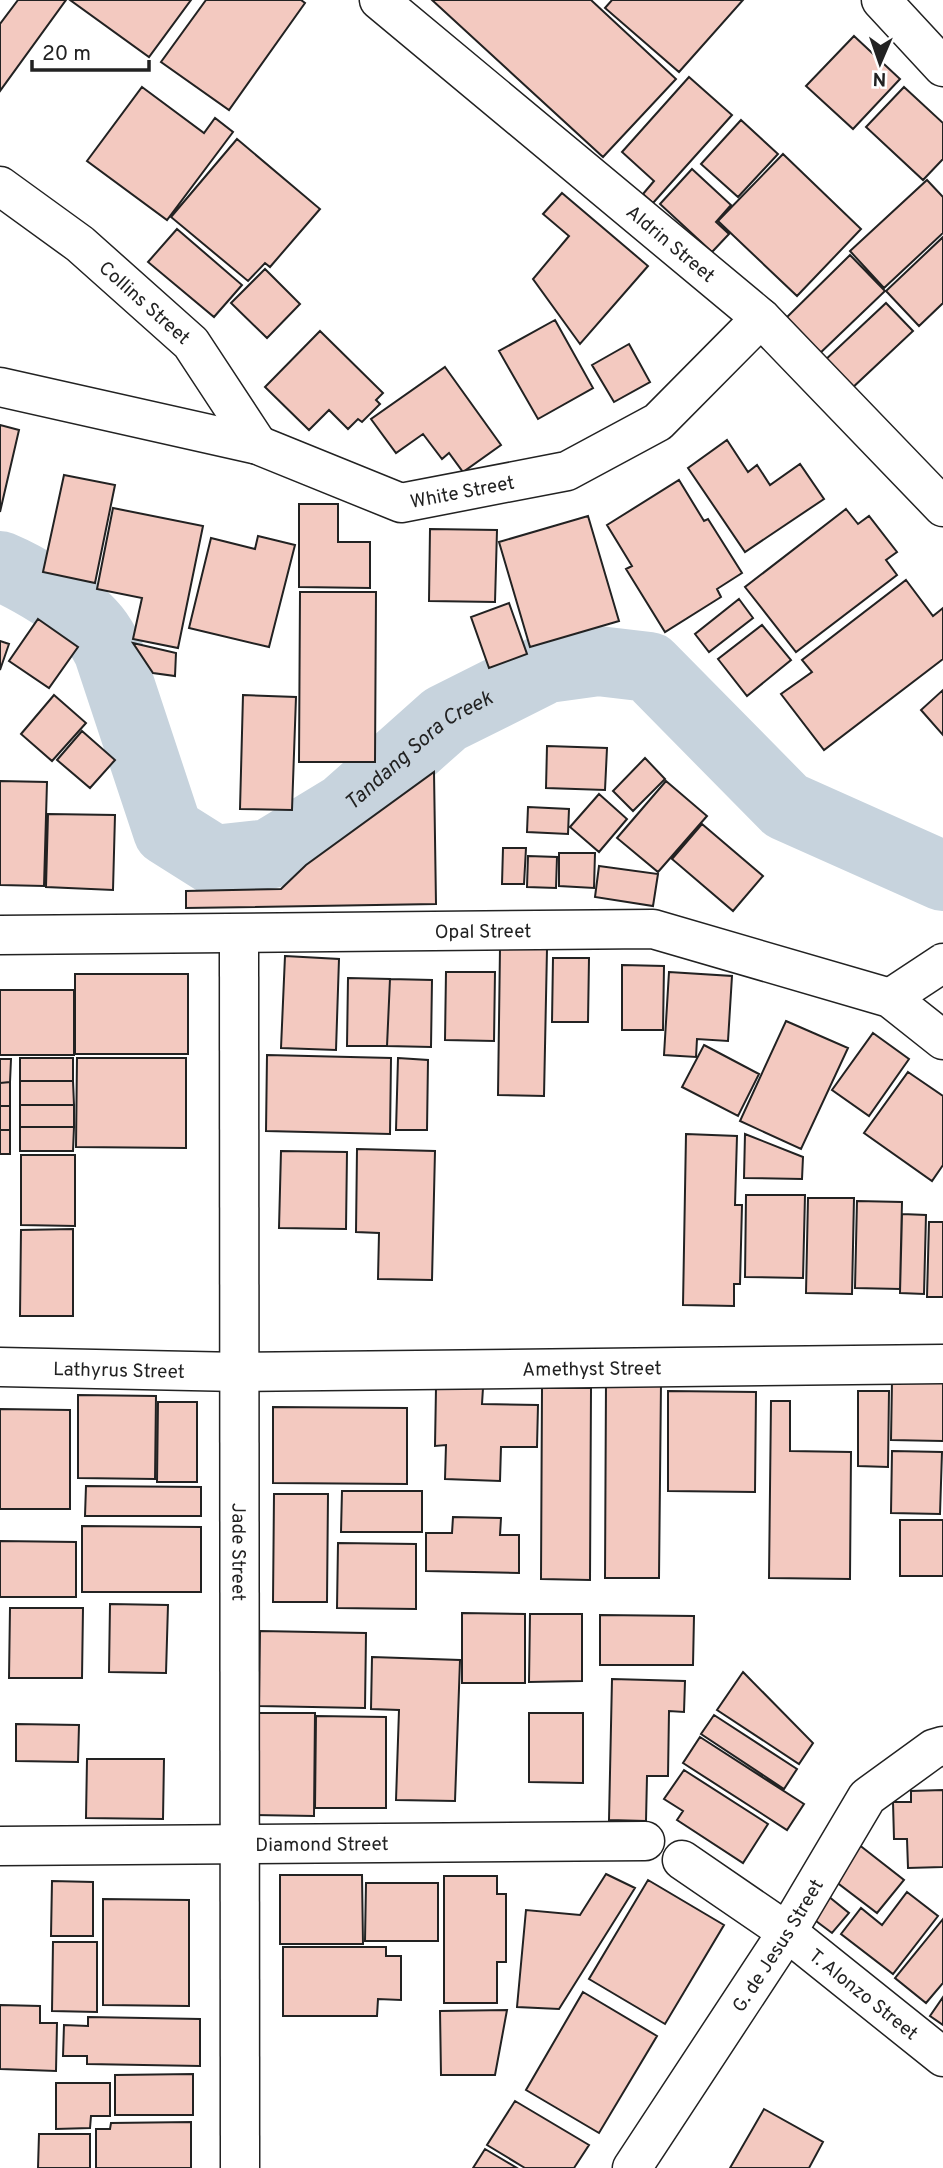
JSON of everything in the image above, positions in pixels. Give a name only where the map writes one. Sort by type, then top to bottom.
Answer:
[{"type":"street","name":"Aldrin Street","points":[[379,0],[761,317],[943,508]]},
{"type":"street","points":[[881,0],[943,67]]},
{"type":"street","name":"Collins Street","points":[[0,186],[80,244],[191,343],[258,445]]},
{"type":"street","name":"White Street","points":[[0,387],[258,445],[401,503],[566,471],[658,422],[761,317]]},
{"type":"street","name":"Opal Street","points":[[0,935],[653,929],[890,998],[943,1040]]},
{"type":"street","name":"Jade Street","points":[[239,934],[240,2168]]},
{"type":"street","points":[[890,998],[943,962]]},
{"type":"street","name":"Amethyst Street","points":[[239,1372],[943,1364]]},
{"type":"street","name":"Lathyrus Street","points":[[0,1367],[239,1372]]},
{"type":"street","name":"G. de Jesus Street","points":[[632,2168],[787,1932],[867,1797],[933,1749],[943,1746]]},
{"type":"street","name":"Diamond Street","points":[[0,1846],[645,1841]]},
{"type":"street","name":"T. Alonzo Street","points":[[682,1860],[787,1932],[943,2057]]},
{"type":"building","points":[[18,0],[66,0],[0,91],[0,24]]},
{"type":"building","points":[[70,0],[191,0],[149,57]]},
{"type":"building","points":[[206,0],[301,0],[305,3],[229,110],[161,62]]},
{"type":"building","points":[[432,0],[591,0],[676,79],[603,157]]},
{"type":"building","points":[[612,0],[743,0],[679,72],[605,8]]},
{"type":"building","points":[[854,36],[900,79],[853,129],[806,86]]},
{"type":"building","points":[[689,77],[732,115],[653,203],[643,194],[654,181],[622,152]]},
{"type":"building","points":[[142,87],[204,133],[215,118],[233,132],[167,220],[87,161]]},
{"type":"building","points":[[904,87],[943,123],[943,159],[923,180],[866,127]]},
{"type":"building","points":[[741,120],[778,154],[738,197],[701,164]]},
{"type":"building","points":[[237,139],[320,209],[270,267],[265,263],[248,281],[171,217]]},
{"type":"building","points":[[783,154],[861,229],[797,296],[718,221]]},
{"type":"building","points":[[692,169],[731,205],[716,222],[729,234],[712,252],[660,204]]},
{"type":"building","points":[[927,180],[943,197],[943,233],[884,288],[850,251]]},
{"type":"building","points":[[562,193],[648,266],[580,344],[533,279],[569,236],[543,214]]},
{"type":"building","points":[[177,229],[242,285],[214,317],[148,262]]},
{"type":"building","points":[[943,237],[943,303],[919,326],[886,291]]},
{"type":"building","points":[[850,255],[885,291],[817,356],[783,321]]},
{"type":"building","points":[[265,269],[300,304],[267,338],[231,303]]},
{"type":"building","points":[[886,303],[913,331],[850,390],[823,362]]},
{"type":"building","points":[[555,320],[593,388],[538,419],[499,351]]},
{"type":"building","points":[[320,331],[383,393],[376,400],[380,404],[362,422],[358,419],[348,429],[329,410],[309,430],[265,387]]},
{"type":"building","points":[[629,344],[650,382],[614,402],[592,365]]},
{"type":"building","points":[[445,367],[501,445],[463,472],[449,453],[442,459],[423,434],[396,453],[371,419]]},
{"type":"building","points":[[0,425],[19,430],[0,512]]},
{"type":"building","points":[[727,440],[748,472],[757,465],[770,485],[800,464],[824,499],[745,552],[688,468]]},
{"type":"building","points":[[64,475],[115,485],[95,583],[43,572]]},
{"type":"building","points":[[679,480],[704,521],[708,519],[742,573],[717,589],[721,597],[665,632],[626,569],[632,566],[607,525]]},
{"type":"building","points":[[299,504],[338,504],[338,542],[370,542],[370,588],[299,587]]},
{"type":"building","points":[[113,508],[203,526],[178,648],[133,639],[142,598],[97,589]]},
{"type":"building","points":[[846,509],[858,524],[869,516],[897,552],[886,560],[897,575],[796,652],[745,587]]},
{"type":"building","points":[[588,516],[619,621],[530,647],[499,542]]},
{"type":"building","points":[[430,529],[497,530],[495,602],[429,601]]},
{"type":"building","points":[[258,536],[295,545],[269,647],[189,628],[211,538],[255,549]]},
{"type":"building","points":[[906,580],[933,616],[943,608],[943,659],[824,750],[781,694],[812,672],[802,660]]},
{"type":"building","points":[[300,592],[376,592],[375,762],[299,762]]},
{"type":"building","points":[[739,599],[753,618],[709,652],[695,634]]},
{"type":"building","points":[[509,603],[527,654],[489,668],[471,617]]},
{"type":"building","points":[[38,619],[78,647],[49,688],[9,661]]},
{"type":"building","points":[[762,625],[791,660],[747,696],[718,659]]},
{"type":"building","points":[[0,641],[9,644],[0,670]]},
{"type":"building","points":[[133,643],[176,653],[175,676],[153,673]]},
{"type":"building","points":[[943,690],[943,735],[921,710]]},
{"type":"building","points":[[54,695],[86,723],[52,761],[21,734]]},
{"type":"building","points":[[243,695],[296,697],[292,810],[240,809]]},
{"type":"building","points":[[82,731],[115,760],[90,788],[57,760]]},
{"type":"building","points":[[547,746],[607,748],[605,790],[546,788]]},
{"type":"building","points":[[645,758],[665,779],[633,811],[613,791]]},
{"type":"building","points":[[434,772],[436,904],[186,908],[186,891],[281,889],[306,865]]},
{"type":"building","points":[[0,781],[47,782],[44,886],[0,885]]},
{"type":"building","points":[[666,781],[707,816],[658,872],[617,838]]},
{"type":"building","points":[[599,794],[627,819],[599,852],[570,827]]},
{"type":"building","points":[[528,807],[569,809],[568,834],[527,832]]},
{"type":"building","points":[[48,814],[115,815],[113,890],[46,887]]},
{"type":"building","points":[[702,824],[763,876],[733,911],[672,859]]},
{"type":"building","points":[[503,848],[526,848],[524,884],[502,884]]},
{"type":"building","points":[[559,853],[595,853],[594,888],[559,886]]},
{"type":"building","points":[[528,856],[557,857],[556,888],[527,887]]},
{"type":"building","points":[[599,866],[658,874],[653,906],[595,897]]},
{"type":"building","points":[[500,948],[547,949],[544,1096],[498,1095]]},
{"type":"building","points":[[285,956],[339,959],[336,1050],[281,1048]]},
{"type":"building","points":[[553,958],[589,958],[588,1022],[552,1022]]},
{"type":"building","points":[[622,965],[664,966],[663,1030],[622,1030]]},
{"type":"building","points":[[446,972],[495,972],[494,1041],[445,1040]]},
{"type":"building","points":[[669,972],[732,976],[728,1041],[697,1039],[696,1057],[664,1055]]},
{"type":"building","points":[[75,974],[188,974],[188,1054],[75,1054]]},
{"type":"building","points":[[348,978],[390,979],[387,1046],[347,1046]]},
{"type":"building","points":[[390,979],[432,980],[431,1047],[387,1046]]},
{"type":"building","points":[[0,990],[74,990],[74,1055],[0,1055]]},
{"type":"building","points":[[786,1021],[848,1048],[801,1149],[740,1121]]},
{"type":"building","points":[[873,1033],[909,1059],[869,1116],[832,1090]]},
{"type":"building","points":[[704,1045],[759,1074],[738,1116],[682,1087]]},
{"type":"building","points":[[267,1055],[391,1058],[390,1134],[266,1131]]},
{"type":"building","points":[[20,1058],[73,1058],[73,1081],[20,1081]]},
{"type":"building","points":[[77,1058],[186,1058],[186,1148],[76,1147]]},
{"type":"building","points":[[398,1058],[428,1060],[427,1130],[396,1130]]},
{"type":"building","points":[[0,1059],[11,1059],[10,1082],[0,1083]]},
{"type":"building","points":[[908,1072],[943,1096],[943,1165],[932,1181],[864,1133]]},
{"type":"building","points":[[20,1081],[73,1081],[74,1105],[20,1105]]},
{"type":"building","points":[[10,1082],[10,1106],[0,1106],[0,1083]]},
{"type":"building","points":[[20,1105],[74,1105],[74,1127],[20,1127]]},
{"type":"building","points":[[0,1106],[10,1106],[10,1130],[0,1130]]},
{"type":"building","points":[[20,1127],[74,1127],[73,1151],[20,1151]]},
{"type":"building","points":[[0,1130],[10,1130],[10,1154],[0,1154]]},
{"type":"building","points":[[686,1134],[737,1136],[735,1205],[742,1205],[740,1284],[734,1284],[734,1306],[683,1305]]},
{"type":"building","points":[[745,1134],[803,1157],[802,1179],[744,1178]]},
{"type":"building","points":[[357,1149],[435,1151],[432,1280],[378,1279],[379,1233],[356,1232]]},
{"type":"building","points":[[281,1151],[347,1152],[346,1229],[279,1228]]},
{"type":"building","points":[[21,1155],[75,1155],[75,1226],[21,1225]]},
{"type":"building","points":[[746,1195],[805,1195],[803,1278],[745,1277]]},
{"type":"building","points":[[808,1198],[854,1198],[852,1294],[806,1293]]},
{"type":"building","points":[[857,1201],[902,1202],[900,1289],[855,1288]]},
{"type":"building","points":[[902,1214],[926,1215],[924,1294],[900,1293]]},
{"type":"building","points":[[929,1222],[943,1222],[943,1297],[927,1297]]},
{"type":"building","points":[[73,1229],[73,1316],[20,1316],[21,1230]]},
{"type":"building","points":[[892,1381],[943,1383],[943,1441],[891,1440]]},
{"type":"building","points":[[606,1382],[661,1382],[659,1578],[605,1578]]},
{"type":"building","points":[[436,1388],[483,1388],[482,1404],[538,1405],[537,1447],[501,1447],[500,1481],[445,1479],[446,1445],[435,1446]]},
{"type":"building","points":[[542,1388],[591,1388],[590,1580],[541,1579]]},
{"type":"building","points":[[668,1391],[756,1392],[755,1492],[668,1491]]},
{"type":"building","points":[[858,1391],[889,1391],[888,1467],[858,1466]]},
{"type":"building","points":[[78,1395],[156,1396],[155,1479],[78,1478]]},
{"type":"building","points":[[771,1401],[790,1401],[790,1451],[851,1452],[850,1579],[769,1578]]},
{"type":"building","points":[[158,1402],[197,1402],[197,1482],[157,1482]]},
{"type":"building","points":[[273,1407],[407,1408],[407,1484],[273,1483]]},
{"type":"building","points":[[0,1409],[70,1410],[70,1509],[0,1509]]},
{"type":"building","points":[[892,1451],[942,1452],[940,1514],[891,1513]]},
{"type":"building","points":[[86,1486],[201,1487],[201,1516],[85,1516]]},
{"type":"building","points":[[342,1491],[422,1491],[422,1532],[341,1532]]},
{"type":"building","points":[[274,1494],[328,1494],[327,1602],[273,1602]]},
{"type":"building","points":[[453,1517],[501,1518],[500,1535],[519,1535],[519,1573],[426,1571],[426,1533],[452,1533]]},
{"type":"building","points":[[900,1520],[943,1520],[943,1576],[900,1576]]},
{"type":"building","points":[[82,1526],[201,1527],[201,1592],[82,1592]]},
{"type":"building","points":[[0,1541],[76,1542],[76,1597],[0,1597]]},
{"type":"building","points":[[338,1543],[416,1544],[416,1609],[337,1608]]},
{"type":"building","points":[[110,1604],[168,1605],[166,1673],[109,1672]]},
{"type":"building","points":[[10,1608],[83,1608],[82,1678],[9,1678]]},
{"type":"building","points":[[462,1613],[525,1614],[525,1683],[462,1683]]},
{"type":"building","points":[[530,1614],[582,1614],[582,1681],[529,1682]]},
{"type":"building","points":[[600,1615],[694,1616],[693,1665],[600,1665]]},
{"type":"building","points":[[260,1631],[366,1633],[365,1708],[259,1706]]},
{"type":"building","points":[[372,1657],[460,1660],[455,1801],[396,1800],[399,1710],[371,1709]]},
{"type":"building","points":[[743,1672],[813,1743],[799,1764],[717,1710]]},
{"type":"building","points":[[612,1679],[685,1681],[684,1712],[669,1711],[668,1776],[647,1776],[646,1821],[609,1820]]},
{"type":"building","points":[[248,1713],[315,1713],[314,1816],[248,1815]]},
{"type":"building","points":[[529,1713],[583,1713],[583,1783],[529,1782]]},
{"type":"building","points":[[714,1715],[797,1769],[784,1789],[701,1734]]},
{"type":"building","points":[[316,1716],[386,1717],[386,1808],[315,1808]]},
{"type":"building","points":[[16,1724],[79,1725],[78,1762],[16,1761]]},
{"type":"building","points":[[700,1737],[804,1804],[787,1830],[683,1763]]},
{"type":"building","points":[[87,1759],[164,1759],[163,1819],[86,1818]]},
{"type":"building","points":[[684,1770],[768,1824],[743,1863],[677,1820],[683,1811],[664,1799]]},
{"type":"building","points":[[943,1790],[943,1867],[908,1868],[907,1839],[894,1839],[893,1802],[911,1802],[911,1791]]},
{"type":"building","points":[[858,1844],[904,1880],[877,1913],[831,1878]]},
{"type":"building","points":[[606,1874],[635,1888],[559,2009],[517,2007],[526,1910],[580,1915]]},
{"type":"building","points":[[280,1875],[362,1875],[363,1944],[280,1944]]},
{"type":"building","points":[[444,1876],[497,1876],[497,1894],[506,1894],[506,1962],[497,1962],[497,2003],[444,2003]]},
{"type":"building","points":[[648,1880],[724,1925],[665,2024],[589,1979]]},
{"type":"building","points":[[52,1881],[93,1882],[93,1936],[51,1936]]},
{"type":"building","points":[[366,1883],[438,1883],[438,1941],[365,1941]]},
{"type":"building","points":[[907,1892],[938,1916],[893,1974],[841,1934],[861,1908],[882,1925]]},
{"type":"building","points":[[828,1896],[849,1913],[832,1933],[812,1918]]},
{"type":"building","points":[[103,1899],[189,1900],[189,2006],[103,2005]]},
{"type":"building","points":[[943,1919],[943,1983],[926,2003],[895,1978]]},
{"type":"building","points":[[53,1942],[97,1942],[97,2012],[52,2011]]},
{"type":"building","points":[[283,1947],[386,1947],[386,1956],[401,1956],[401,2000],[378,1999],[377,2016],[283,2016]]},
{"type":"building","points":[[583,1992],[657,2036],[599,2133],[526,2090]]},
{"type":"building","points":[[943,1997],[943,2025],[930,2016]]},
{"type":"building","points":[[0,2005],[40,2006],[40,2023],[57,2023],[56,2071],[0,2069]]},
{"type":"building","points":[[507,2010],[495,2075],[441,2075],[440,2011]]},
{"type":"building","points":[[88,2017],[200,2019],[200,2066],[87,2064],[87,2056],[63,2056],[64,2025],[88,2026]]},
{"type":"building","points":[[193,2074],[193,2115],[115,2115],[115,2075]]},
{"type":"building","points":[[56,2083],[110,2083],[110,2116],[91,2116],[90,2128],[56,2129]]},
{"type":"building","points":[[515,2101],[589,2145],[574,2168],[525,2168],[487,2145]]},
{"type":"building","points":[[764,2109],[823,2142],[809,2168],[730,2168]]},
{"type":"building","points":[[191,2122],[191,2168],[96,2168],[96,2129],[110,2129],[111,2123]]},
{"type":"building","points":[[39,2134],[90,2134],[90,2168],[38,2168]]},
{"type":"building","points":[[485,2149],[517,2168],[473,2168]]},
{"type":"waterway","name":"Tandang Sora Creek","points":[[0,566],[63,601],[97,632],[108,650],[168,831],[214,860],[269,854],[345,808],[445,719],[547,668],[598,661],[649,667],[786,806],[943,876]]}]
